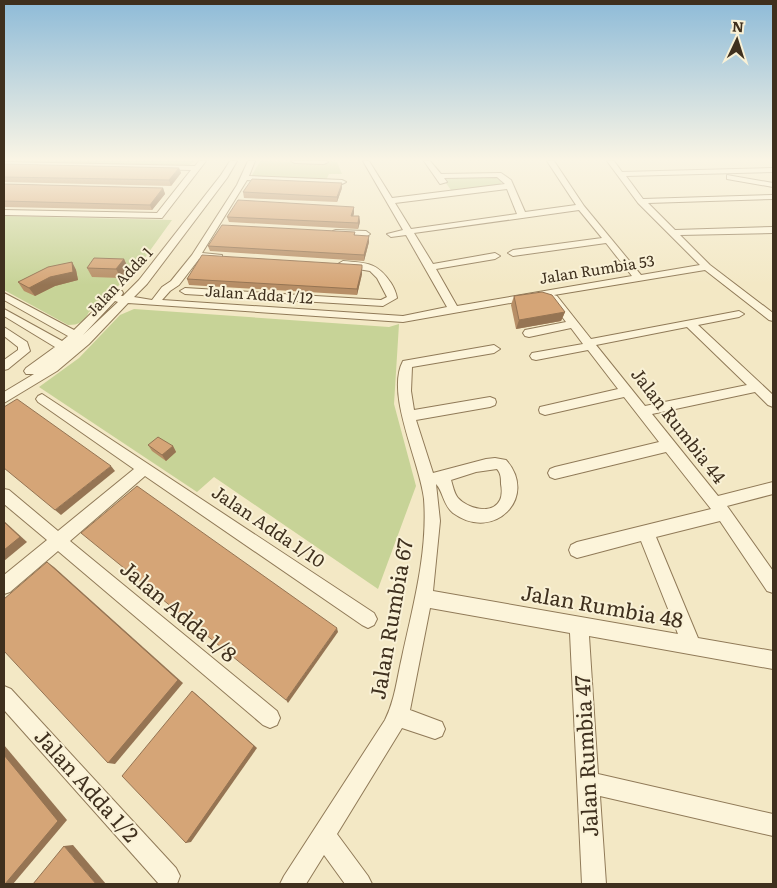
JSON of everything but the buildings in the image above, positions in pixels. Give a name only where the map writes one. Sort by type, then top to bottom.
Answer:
[{"type":"street","points":[[4,212],[159,216],[171,202]]},
{"type":"street","name":"Jalan Adda 1","points":[[80,338],[113,298],[147,264],[195,202]]},
{"type":"street","name":"Jalan Adda 1","points":[[4,388],[67,349],[125,300],[156,268],[204,202]]},
{"type":"street","points":[[155,303],[166,289],[175,283],[220,227],[235,202]]},
{"type":"street","points":[[391,202],[410,231],[453,308]]},
{"type":"street","points":[[516,202],[522,215]]},
{"type":"street","points":[[578,202],[639,278]]},
{"type":"street","points":[[642,202],[707,267],[773,318]]},
{"type":"street","points":[[391,234],[581,207]]},
{"type":"street","points":[[674,233],[773,230]]},
{"type":"street","points":[[328,232],[366,234]]},
{"type":"street","points":[[513,254],[607,240]]},
{"type":"street","points":[[196,256],[225,258]]},
{"type":"street","points":[[430,267],[495,256]]},
{"type":"street","points":[[185,292],[383,302],[392,298],[392,292],[380,272],[368,266],[330,264]]},
{"type":"street","name":"Jalan Rumbia 53","points":[[403,318],[453,308],[707,267]]},
{"type":"street","points":[[168,304],[178,286],[175,283]]},
{"type":"street","name":"Jalan Rumbia 44","points":[[548,293],[671,445],[719,508],[773,585]]},
{"type":"street","name":"Jalan Adda 1/12","points":[[113,298],[168,304],[403,318]]},
{"type":"street","points":[[5,299],[80,338]]},
{"type":"street","points":[[4,312],[67,349]]},
{"type":"street","points":[[536,356],[739,314]]},
{"type":"street","points":[[689,323],[773,402]]},
{"type":"street","points":[[529,333],[573,324]]},
{"type":"street","points":[[4,331],[23,345],[24,351],[4,366]]},
{"type":"street","name":"Jalan Adda 1","points":[[4,398],[53,368],[67,349]]},
{"type":"street","name":"Jalan Rumbia 67","points":[[292,884],[398,716],[424,598],[436,478],[416,447],[406,402],[404,378],[407,364],[494,349]]},
{"type":"street","points":[[643,411],[757,387]]},
{"type":"street","points":[[545,410],[627,392]]},
{"type":"street","name":"Jalan Adda 1/10","points":[[42,398],[368,618]]},
{"type":"street","points":[[410,416],[490,402]]},
{"type":"street","points":[[555,473],[671,445]]},
{"type":"street","points":[[496,463],[505,467],[508,472],[509,488],[505,506],[495,513],[469,514],[458,508],[436,478],[496,463]]},
{"type":"street","points":[[4,586],[145,468]]},
{"type":"street","points":[[577,550],[646,533],[773,488]]},
{"type":"street","name":"Jalan Adda 1/8","points":[[4,495],[270,718]]},
{"type":"street","points":[[646,533],[692,645]]},
{"type":"street","name":"Jalan Rumbia 48","points":[[424,598],[773,660]]},
{"type":"street","name":"Jalan Rumbia 47","points":[[579,627],[594,884]]},
{"type":"street","name":"Jalan Adda 1/2","points":[[4,696],[168,876]]},
{"type":"street","points":[[398,716],[435,729]]},
{"type":"street","points":[[588,784],[773,825]]},
{"type":"street","points":[[323,835],[360,884]]},
{"type":"green space","points":[[4,216],[172,220],[136,270],[89,312],[83,321],[78,324],[68,325],[4,290]]},
{"type":"green space","points":[[134,309],[389,327],[399,324],[394,404],[416,486],[378,589],[214,477],[197,492],[39,387],[79,358],[120,315]]}]
